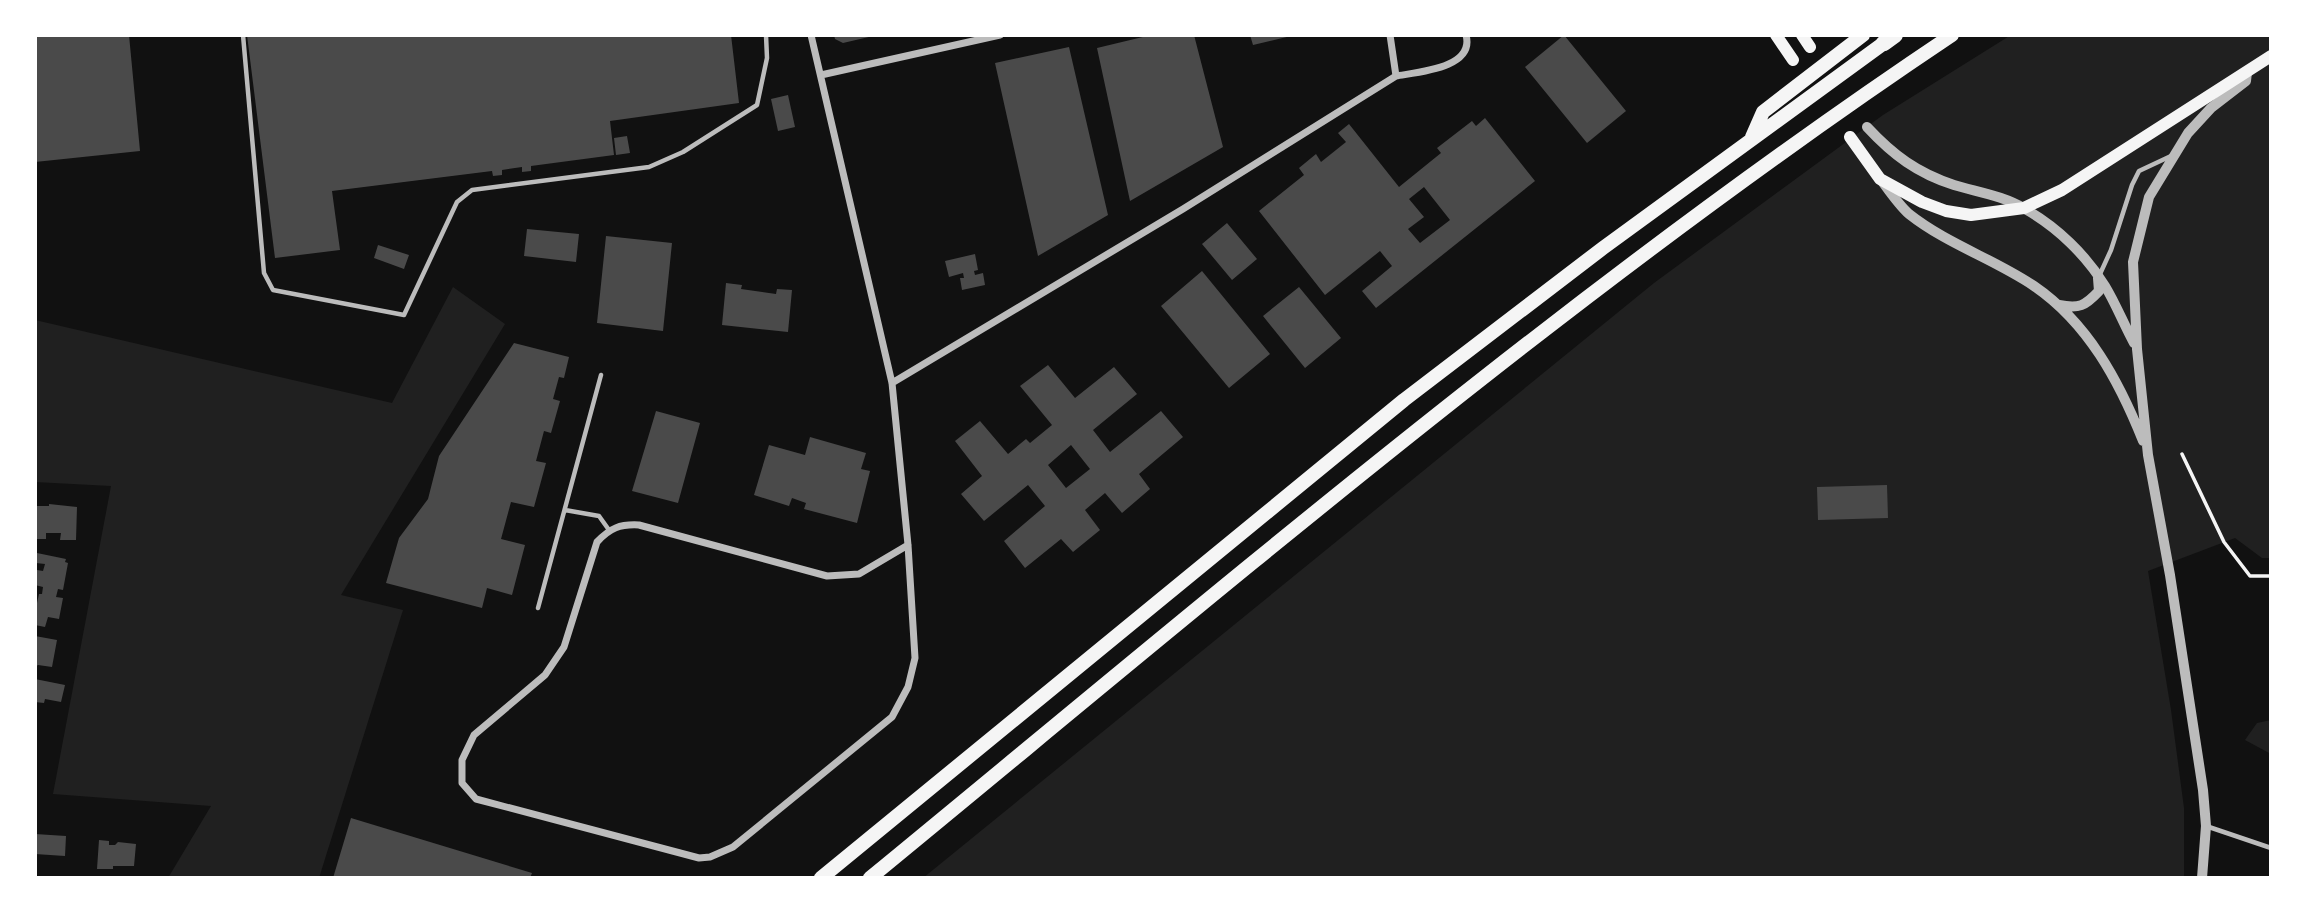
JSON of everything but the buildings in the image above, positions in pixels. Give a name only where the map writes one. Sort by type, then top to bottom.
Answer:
[{"type":"highway","points":[[1751,138],[1763,112],[1863,35]]},
{"type":"highway","points":[[870,878],[1202,604],[1494,369],[1767,164],[1952,35]]},
{"type":"highway","points":[[821,878],[1404,400],[1751,138],[1890,39]]},
{"type":"main road","points":[[1776,35],[1793,60]]},
{"type":"main road","points":[[1802,35],[1810,47]]},
{"type":"main road","points":[[1850,137],[1880,179],[1922,202],[1947,211],[1971,215],[2024,208],[2062,190],[2271,56]]},
{"type":"street","points":[[811,35],[892,383],[908,545],[915,658],[908,687],[892,717],[733,847],[710,857],[699,858],[476,799],[462,783],[462,760],[474,735],[545,676],[564,647],[597,541],[609,530],[624,524],[639,524],[827,576],[859,574],[908,545]]},
{"type":"street","points":[[821,75],[1000,35]]},
{"type":"street","points":[[1390,35],[1396,76]]},
{"type":"street","points":[[892,383],[1183,209],[1396,76],[1454,62],[1468,47],[1466,35]]},
{"type":"street","points":[[2202,878],[2206,826],[2203,790],[2170,575],[2148,455],[2137,349],[2133,262],[2149,197],[2188,133],[2211,108],[2246,81],[2247,72]]},
{"type":"street","points":[[1867,127],[1907,165],[1953,185],[2024,208],[2060,234],[2105,286],[2137,349]]},
{"type":"street","points":[[1880,179],[1907,212],[1924,225],[2033,286],[2071,316],[2115,378],[2130,407],[2148,455]]},
{"type":"street","points":[[2056,304],[2072,308],[2088,303],[2099,291],[2098,278]]},
{"type":"lane","points":[[243,35],[264,273],[273,290],[404,315],[457,202],[472,190],[649,167],[683,152],[757,105],[767,58],[766,35]]},
{"type":"lane","points":[[2098,278],[2111,250],[2139,171],[2175,154]]},
{"type":"lane","points":[[538,607],[601,375]]},
{"type":"lane","points":[[565,510],[598,516],[609,530]]},
{"type":"lane","points":[[2206,826],[2271,848]]},
{"type":"path","points":[[2182,454],[2224,542],[2250,576],[2271,576]]},
{"type":"shaded area","points":[[2011,35],[2271,35],[2271,558],[2262,558],[2235,538],[2148,571],[2184,808],[2184,878],[923,878],[1654,283],[1883,115]]},
{"type":"shaded area","points":[[453,287],[505,324],[341,595],[403,610],[319,878],[168,878],[211,806],[53,794],[111,486],[35,482],[35,320],[392,403]]},
{"type":"shaded area","points":[[2271,720],[2271,754],[2245,740],[2257,723]]}]
